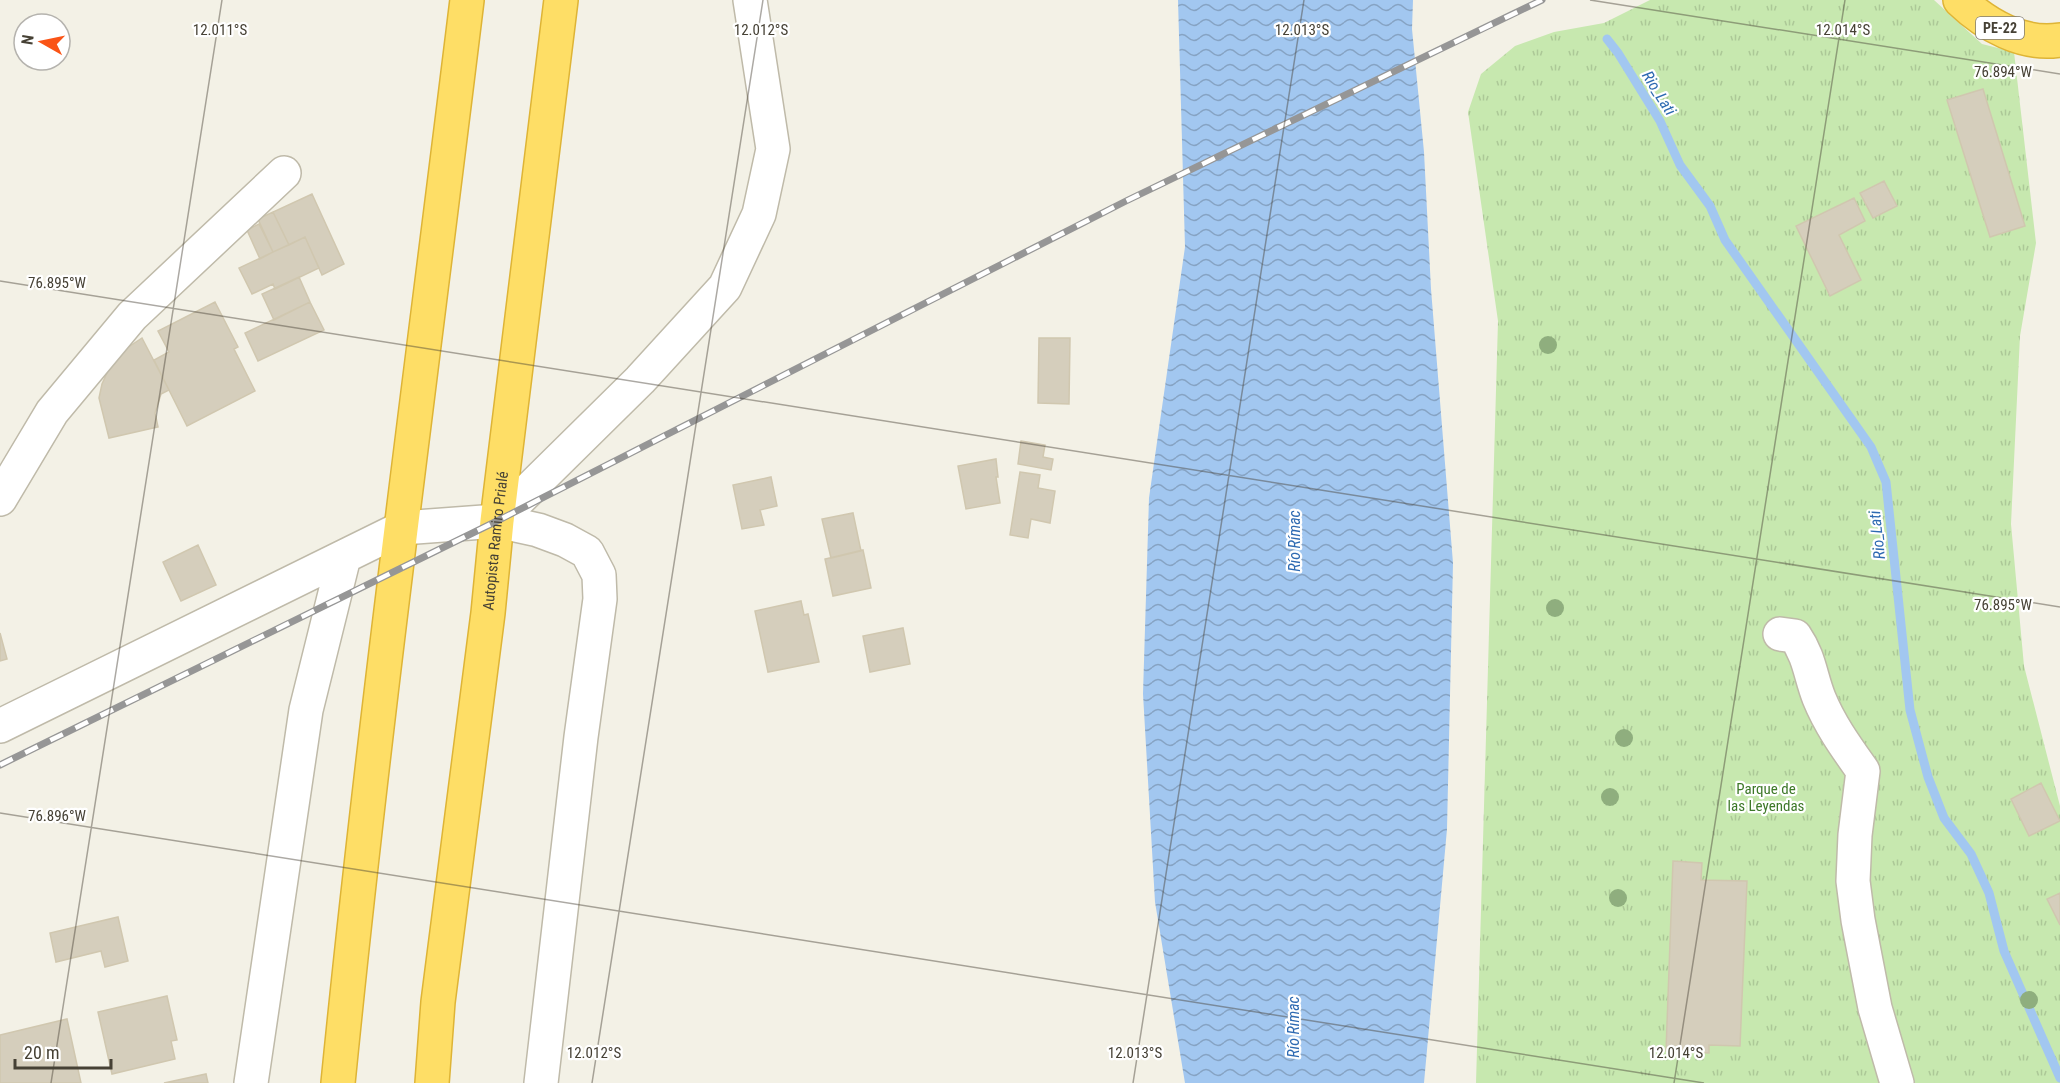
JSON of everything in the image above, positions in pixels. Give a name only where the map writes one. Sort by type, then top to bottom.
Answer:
[{"type":"highway","points":[[338,1083],[360,864],[466,0]]},
{"type":"highway","name":"Autopista Ramiro Prialé","points":[[432,1083],[438,1002],[488,614],[497,521],[561,0]]},
{"type":"highway","name":"PE-22","points":[[1960,0],[1989,23],[2007,32],[2026,39],[2047,42],[2060,40]]},
{"type":"street","points":[[497,521],[640,380],[725,287],[759,214],[773,149],[750,0]]},
{"type":"street","points":[[0,499],[52,412],[132,316],[284,173]]},
{"type":"street","points":[[0,726],[402,528],[497,521],[538,530],[565,540],[587,552],[599,575],[600,599],[581,737],[541,1083]]},
{"type":"street","points":[[251,1083],[306,710],[344,556]]},
{"type":"street","points":[[1780,634],[1795,636],[1805,652],[1819,697],[1835,732],[1863,771],[1855,835],[1853,881],[1857,920],[1875,1008],[1897,1083]]},
{"type":"green space","name":"Parque de las Leyendas","points":[[1650,0],[1934,0],[1982,44],[2014,52],[2036,243],[2020,336],[2011,524],[2024,666],[2060,806],[2060,1083],[1476,1083],[1498,321],[1468,112],[1481,74],[1515,46],[1554,32],[1604,23]]},
{"type":"water","name":"Río Rímac","points":[[1178,0],[1413,0],[1412,29],[1424,152],[1431,289],[1453,563],[1447,829],[1424,1083],[1185,1083],[1155,902],[1143,694],[1149,498],[1185,247]]},
{"type":"building","points":[[1983,89],[2025,226],[1990,237],[1947,100]]},
{"type":"building","points":[[1884,181],[1897,206],[1873,218],[1860,193]]},
{"type":"building","points":[[312,194],[344,264],[322,275],[305,237],[289,245],[273,212]]},
{"type":"building","points":[[1854,198],[1865,221],[1839,235],[1861,280],[1830,296],[1796,226]]},
{"type":"building","points":[[273,212],[289,245],[273,252],[258,219]]},
{"type":"building","points":[[259,224],[273,252],[260,259],[247,230]]},
{"type":"building","points":[[305,237],[319,268],[275,289],[273,284],[252,294],[239,268]]},
{"type":"building","points":[[299,277],[310,302],[274,320],[262,294]]},
{"type":"building","points":[[215,302],[238,347],[234,349],[255,391],[187,426],[154,360],[169,352],[158,331]]},
{"type":"building","points":[[310,302],[324,330],[258,361],[245,333]]},
{"type":"building","points":[[142,338],[169,390],[161,394],[155,413],[158,427],[109,438],[99,398],[102,384],[111,364],[121,352]]},
{"type":"building","points":[[1039,338],[1070,338],[1069,404],[1038,403]]},
{"type":"building","points":[[1021,441],[1045,445],[1043,457],[1053,459],[1051,470],[1018,464]]},
{"type":"building","points":[[996,459],[1000,503],[966,509],[958,466]]},
{"type":"building","points":[[1020,472],[1040,475],[1038,488],[1055,491],[1050,523],[1031,519],[1028,538],[1010,535]]},
{"type":"building","points":[[771,477],[777,506],[760,510],[764,525],[742,529],[733,485]]},
{"type":"building","points":[[853,513],[861,551],[831,558],[822,519]]},
{"type":"building","points":[[198,545],[216,585],[181,601],[163,562]]},
{"type":"building","points":[[863,550],[871,588],[833,596],[825,559]]},
{"type":"building","points":[[801,601],[804,615],[808,614],[819,662],[768,672],[755,611]]},
{"type":"building","points":[[903,628],[910,664],[870,672],[863,636]]},
{"type":"building","points":[[0,633],[7,659],[0,661]]},
{"type":"building","points":[[2041,783],[2060,821],[2029,836],[2011,799]]},
{"type":"building","points":[[1673,861],[1702,863],[1701,880],[1747,881],[1740,1046],[1709,1045],[1709,1053],[1666,1051]]},
{"type":"building","points":[[2060,893],[2060,925],[2047,899]]},
{"type":"building","points":[[118,917],[128,961],[105,967],[101,951],[56,962],[50,933]]},
{"type":"building","points":[[167,996],[177,1040],[171,1041],[175,1059],[112,1074],[98,1012]]},
{"type":"building","points":[[67,1019],[81,1083],[0,1083],[0,1035]]},
{"type":"building","points":[[206,1074],[208,1083],[164,1083]]},
{"type":"waterway","name":"Rio_Lati","points":[[1607,39],[1660,121],[1680,165],[1710,206],[1725,240],[1871,447],[1886,482],[1910,710],[1928,777],[1944,818],[1971,854],[1989,893],[2004,951],[2060,1078]]},
{"type":"railway","points":[[0,765],[497,521],[1126,201],[1542,0]]}]
